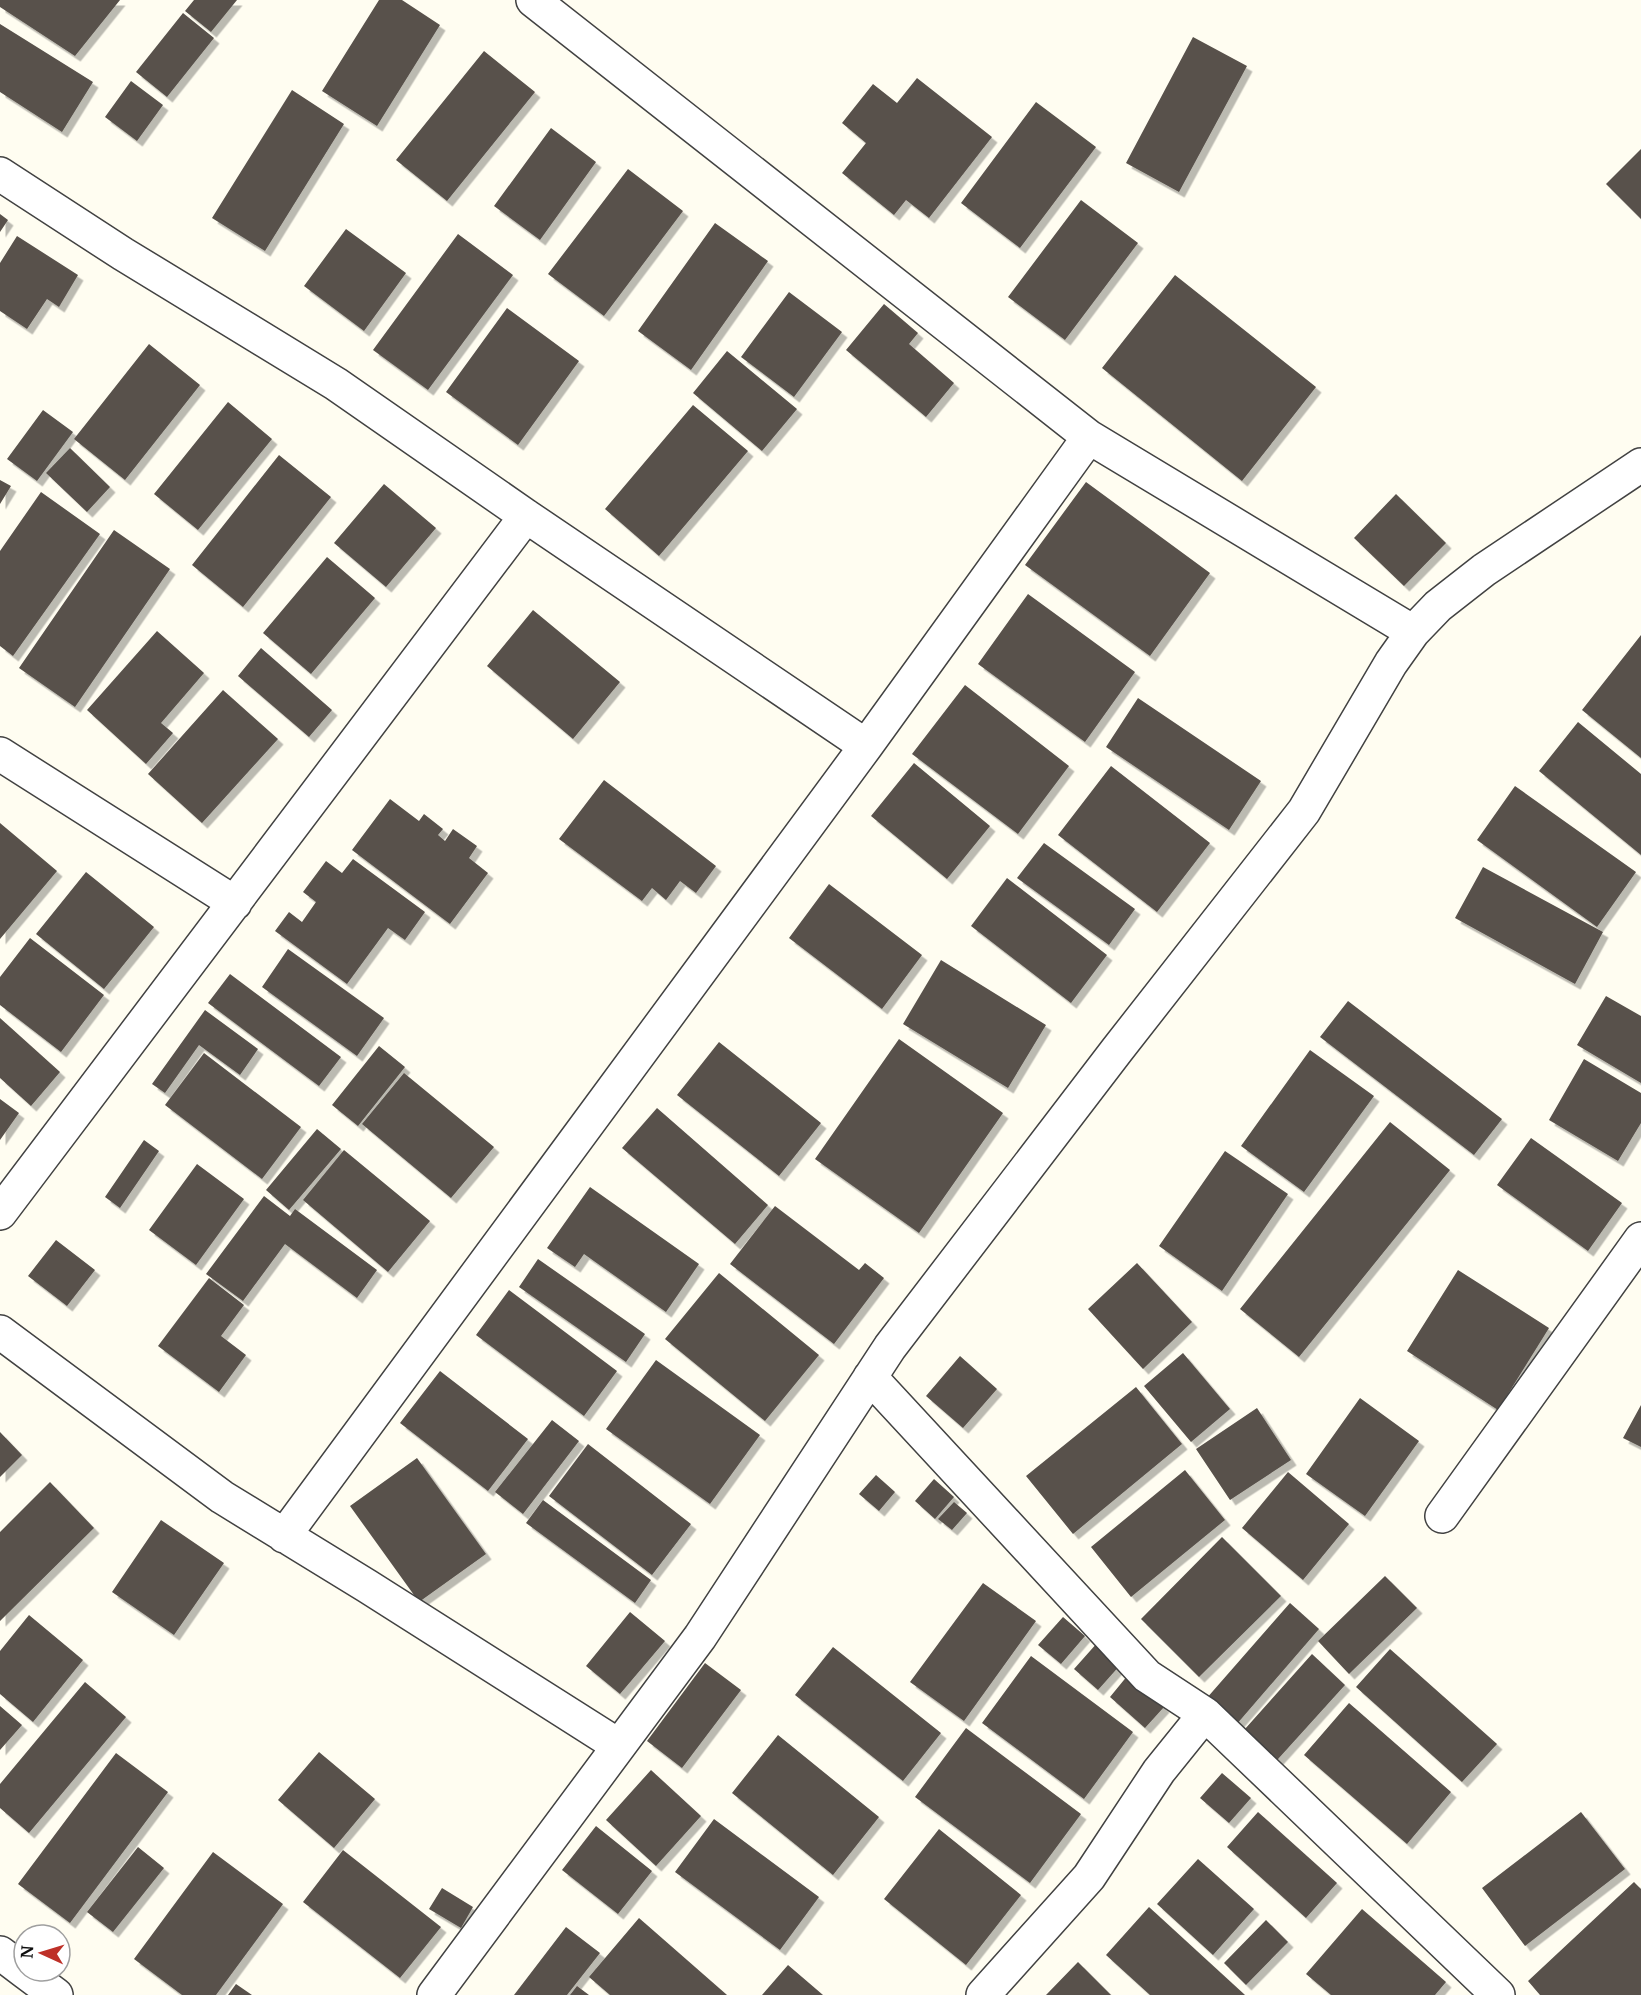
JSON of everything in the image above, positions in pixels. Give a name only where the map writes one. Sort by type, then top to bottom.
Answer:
[{"type":"street","points":[[533,0],[1089,437],[1413,632]]},
{"type":"street","points":[[0,174],[123,254],[336,384],[526,516],[866,746]]},
{"type":"street","points":[[284,1536],[866,746],[1089,437]]},
{"type":"street","points":[[434,1995],[700,1637],[890,1347],[1117,1050],[1304,811],[1391,663],[1413,632],[1438,606],[1484,570],[1641,465]]},
{"type":"street","points":[[0,1213],[526,516]]},
{"type":"street","points":[[0,754],[235,903]]},
{"type":"street","points":[[1442,1516],[1641,1239]]},
{"type":"street","points":[[0,1332],[222,1497],[619,1746]]},
{"type":"street","points":[[870,1377],[1147,1676],[1205,1714],[1498,1995]]},
{"type":"street","points":[[983,1995],[1089,1877],[1159,1771],[1205,1714]]},
{"type":"street","points":[[40,1983],[56,1995]]},
{"type":"building","points":[[0,0],[120,0],[75,56],[0,7]]},
{"type":"building","points":[[194,0],[237,0],[211,32],[185,11]]},
{"type":"building","points":[[379,0],[402,0],[440,25],[377,126],[322,91]]},
{"type":"building","points":[[183,13],[214,38],[167,97],[136,72]]},
{"type":"building","points":[[0,24],[93,82],[62,132],[0,92]]},
{"type":"building","points":[[1193,37],[1247,66],[1179,192],[1126,163]]},
{"type":"building","points":[[484,51],[535,92],[447,201],[396,160]]},
{"type":"building","points":[[917,78],[992,137],[929,218],[906,200],[894,215],[842,173],[866,143],[842,123],[873,84],[897,103]]},
{"type":"building","points":[[131,81],[163,105],[137,141],[105,117]]},
{"type":"building","points":[[292,90],[344,124],[265,251],[212,218]]},
{"type":"building","points":[[1036,102],[1096,147],[1020,248],[961,203]]},
{"type":"building","points":[[551,128],[596,162],[540,240],[494,206]]},
{"type":"building","points":[[1641,149],[1641,219],[1606,184]]},
{"type":"building","points":[[628,169],[683,211],[604,316],[548,274]]},
{"type":"building","points":[[1081,200],[1138,243],[1065,340],[1008,297]]},
{"type":"building","points":[[0,214],[8,220],[0,232]]},
{"type":"building","points":[[715,223],[768,261],[691,370],[638,331]]},
{"type":"building","points":[[346,229],[406,273],[364,331],[304,286]]},
{"type":"building","points":[[458,234],[513,275],[428,390],[373,350]]},
{"type":"building","points":[[17,236],[78,275],[59,307],[47,299],[27,329],[0,311],[0,263]]},
{"type":"building","points":[[1175,275],[1316,387],[1242,481],[1102,368]]},
{"type":"building","points":[[789,292],[842,332],[794,397],[741,357]]},
{"type":"building","points":[[884,304],[918,333],[909,344],[954,383],[926,417],[846,350]]},
{"type":"building","points":[[507,308],[579,361],[518,445],[446,392]]},
{"type":"building","points":[[149,344],[200,385],[125,480],[74,439]]},
{"type":"building","points":[[727,351],[797,409],[762,451],[693,393]]},
{"type":"building","points":[[228,402],[272,439],[198,530],[154,494]]},
{"type":"building","points":[[693,405],[748,451],[659,556],[605,509]]},
{"type":"building","points":[[43,410],[73,432],[37,481],[7,459]]},
{"type":"building","points":[[70,448],[110,487],[87,512],[46,473]]},
{"type":"building","points":[[279,455],[331,497],[243,607],[192,565]]},
{"type":"building","points":[[0,480],[11,486],[0,504]]},
{"type":"building","points":[[1086,482],[1210,573],[1150,656],[1025,565]]},
{"type":"building","points":[[384,484],[436,528],[386,587],[334,543]]},
{"type":"building","points":[[41,492],[100,534],[13,656],[0,646],[0,551]]},
{"type":"building","points":[[1396,494],[1446,543],[1404,586],[1354,538]]},
{"type":"building","points":[[114,530],[170,569],[75,707],[19,668]]},
{"type":"building","points":[[327,557],[375,598],[311,674],[263,633]]},
{"type":"building","points":[[1028,594],[1135,672],[1085,742],[978,664]]},
{"type":"building","points":[[533,610],[620,682],[573,739],[487,666]]},
{"type":"building","points":[[157,631],[204,673],[161,723],[173,733],[146,764],[87,710]]},
{"type":"building","points":[[1641,635],[1641,758],[1582,710]]},
{"type":"building","points":[[261,648],[332,710],[309,737],[238,676]]},
{"type":"building","points":[[965,685],[1069,766],[1018,834],[912,754]]},
{"type":"building","points":[[223,690],[278,739],[202,823],[148,774]]},
{"type":"building","points":[[1138,698],[1261,781],[1229,830],[1106,747]]},
{"type":"building","points":[[1578,722],[1641,774],[1641,855],[1539,771]]},
{"type":"building","points":[[914,763],[990,826],[947,879],[871,816]]},
{"type":"building","points":[[1111,766],[1210,843],[1157,912],[1058,835]]},
{"type":"building","points":[[604,780],[716,866],[696,893],[680,881],[666,900],[652,888],[642,901],[559,839]]},
{"type":"building","points":[[1515,786],[1636,872],[1597,927],[1477,840]]},
{"type":"building","points":[[390,799],[419,821],[424,814],[443,829],[438,835],[445,841],[453,829],[477,846],[469,858],[488,873],[450,924],[352,850]]},
{"type":"building","points":[[0,823],[57,871],[0,939]]},
{"type":"building","points":[[1044,843],[1135,909],[1109,945],[1017,878]]},
{"type":"building","points":[[353,859],[425,912],[405,940],[388,928],[347,984],[275,931],[289,912],[302,922],[316,902],[303,892],[326,861],[342,873]]},
{"type":"building","points":[[1483,867],[1603,932],[1575,984],[1455,918]]},
{"type":"building","points":[[86,872],[154,927],[104,989],[36,934]]},
{"type":"building","points":[[1007,878],[1107,955],[1071,1003],[971,926]]},
{"type":"building","points":[[829,884],[922,955],[882,1009],[789,938]]},
{"type":"building","points":[[30,938],[104,995],[61,1052],[0,1005],[0,977]]},
{"type":"building","points":[[288,949],[384,1018],[357,1056],[262,987]]},
{"type":"building","points":[[941,960],[1046,1025],[1008,1088],[903,1024]]},
{"type":"building","points":[[230,974],[341,1057],[319,1086],[208,1003]]},
{"type":"building","points":[[1606,996],[1641,1016],[1641,1083],[1577,1045]]},
{"type":"building","points":[[1348,1001],[1502,1119],[1474,1155],[1320,1037]]},
{"type":"building","points":[[205,1010],[258,1049],[240,1075],[199,1045],[165,1093],[152,1084]]},
{"type":"building","points":[[0,1018],[60,1072],[31,1106],[0,1078]]},
{"type":"building","points":[[899,1039],[1003,1113],[919,1233],[815,1159]]},
{"type":"building","points":[[719,1042],[821,1123],[779,1176],[677,1095]]},
{"type":"building","points":[[379,1046],[405,1067],[358,1126],[332,1105]]},
{"type":"building","points":[[1310,1050],[1374,1096],[1304,1192],[1241,1146]]},
{"type":"building","points":[[204,1053],[301,1127],[262,1179],[165,1105]]},
{"type":"building","points":[[1584,1059],[1641,1093],[1641,1123],[1618,1161],[1549,1120]]},
{"type":"building","points":[[404,1073],[494,1147],[451,1198],[362,1124]]},
{"type":"building","points":[[0,1099],[19,1113],[0,1140]]},
{"type":"building","points":[[657,1108],[768,1205],[735,1244],[622,1148]]},
{"type":"building","points":[[1390,1122],[1450,1170],[1299,1357],[1240,1309]]},
{"type":"building","points":[[317,1129],[341,1149],[289,1210],[266,1190]]},
{"type":"building","points":[[1531,1138],[1622,1203],[1588,1251],[1497,1185]]},
{"type":"building","points":[[144,1140],[159,1151],[120,1208],[105,1197]]},
{"type":"building","points":[[344,1150],[430,1221],[388,1272],[303,1200]]},
{"type":"building","points":[[1225,1151],[1288,1194],[1222,1291],[1159,1246]]},
{"type":"building","points":[[197,1164],[244,1199],[196,1265],[149,1230]]},
{"type":"building","points":[[590,1187],[699,1264],[666,1312],[584,1254],[575,1267],[547,1248]]},
{"type":"building","points":[[264,1196],[290,1216],[295,1209],[377,1270],[357,1298],[285,1244],[243,1301],[206,1274]]},
{"type":"building","points":[[775,1206],[859,1270],[865,1263],[884,1278],[834,1344],[730,1264]]},
{"type":"building","points":[[56,1240],[95,1270],[67,1306],[28,1276]]},
{"type":"building","points":[[538,1259],[645,1334],[626,1362],[519,1287]]},
{"type":"building","points":[[1137,1263],[1192,1322],[1143,1369],[1088,1309]]},
{"type":"building","points":[[1458,1270],[1549,1328],[1498,1410],[1407,1351]]},
{"type":"building","points":[[719,1273],[819,1355],[765,1421],[665,1339]]},
{"type":"building","points":[[209,1278],[244,1305],[221,1336],[246,1355],[219,1392],[158,1346]]},
{"type":"building","points":[[509,1290],[617,1371],[584,1416],[476,1335]]},
{"type":"building","points":[[1183,1353],[1230,1409],[1191,1442],[1144,1386]]},
{"type":"building","points":[[960,1356],[997,1389],[963,1428],[926,1396]]},
{"type":"building","points":[[656,1360],[760,1435],[710,1504],[606,1429]]},
{"type":"building","points":[[440,1371],[528,1439],[488,1491],[400,1423]]},
{"type":"building","points":[[1136,1387],[1182,1444],[1073,1534],[1026,1476]]},
{"type":"building","points":[[1360,1398],[1419,1441],[1365,1516],[1306,1474]]},
{"type":"building","points":[[1641,1405],[1641,1447],[1623,1438]]},
{"type":"building","points":[[1257,1408],[1291,1460],[1230,1500],[1196,1449]]},
{"type":"building","points":[[552,1420],[579,1441],[523,1514],[495,1492]]},
{"type":"building","points":[[0,1432],[22,1455],[0,1477]]},
{"type":"building","points":[[588,1444],[691,1524],[652,1575],[549,1496]]},
{"type":"building","points":[[417,1458],[486,1554],[419,1602],[350,1506]]},
{"type":"building","points":[[1185,1470],[1225,1520],[1131,1597],[1091,1547]]},
{"type":"building","points":[[1288,1472],[1349,1524],[1303,1580],[1242,1528]]},
{"type":"building","points":[[876,1475],[895,1492],[879,1511],[859,1494]]},
{"type":"building","points":[[934,1479],[954,1497],[935,1519],[915,1501]]},
{"type":"building","points":[[50,1482],[94,1528],[0,1621],[0,1532]]},
{"type":"building","points":[[543,1500],[651,1580],[635,1603],[526,1523]]},
{"type":"building","points":[[954,1502],[967,1513],[952,1530],[938,1519]]},
{"type":"building","points":[[161,1520],[224,1563],[174,1635],[112,1592]]},
{"type":"building","points":[[1222,1537],[1281,1596],[1199,1677],[1141,1619]]},
{"type":"building","points":[[1385,1576],[1417,1608],[1349,1674],[1318,1641]]},
{"type":"building","points":[[983,1583],[1036,1621],[964,1721],[910,1682]]},
{"type":"building","points":[[1290,1603],[1319,1629],[1236,1725],[1206,1699]]},
{"type":"building","points":[[630,1612],[665,1641],[620,1694],[586,1666]]},
{"type":"building","points":[[29,1615],[83,1660],[33,1722],[0,1694],[0,1651]]},
{"type":"building","points":[[1063,1617],[1085,1636],[1061,1664],[1038,1645]]},
{"type":"building","points":[[1098,1642],[1122,1663],[1098,1690],[1074,1669]]},
{"type":"building","points":[[833,1647],[941,1733],[903,1781],[795,1695]]},
{"type":"building","points":[[1390,1649],[1497,1744],[1462,1782],[1356,1687]]},
{"type":"building","points":[[1312,1654],[1345,1685],[1269,1769],[1236,1739]]},
{"type":"building","points":[[1031,1656],[1133,1732],[1084,1799],[982,1723]]},
{"type":"building","points":[[705,1663],[741,1690],[682,1768],[647,1741]]},
{"type":"building","points":[[1128,1675],[1164,1707],[1145,1728],[1110,1697]]},
{"type":"building","points":[[85,1682],[126,1717],[29,1833],[0,1808],[0,1784]]},
{"type":"building","points":[[1349,1703],[1451,1792],[1407,1844],[1304,1755]]},
{"type":"building","points":[[0,1706],[22,1725],[0,1750]]},
{"type":"building","points":[[966,1728],[1081,1814],[1030,1883],[915,1797]]},
{"type":"building","points":[[778,1735],[879,1817],[833,1875],[732,1793]]},
{"type":"building","points":[[319,1752],[375,1799],[334,1848],[278,1800]]},
{"type":"building","points":[[116,1753],[168,1792],[70,1923],[18,1884]]},
{"type":"building","points":[[651,1770],[701,1816],[656,1866],[606,1820]]},
{"type":"building","points":[[1222,1773],[1251,1798],[1229,1823],[1200,1798]]},
{"type":"building","points":[[1258,1812],[1337,1883],[1306,1918],[1227,1847]]},
{"type":"building","points":[[1581,1812],[1625,1869],[1525,1946],[1482,1888]]},
{"type":"building","points":[[714,1819],[819,1897],[780,1950],[675,1872]]},
{"type":"building","points":[[596,1826],[652,1871],[618,1914],[562,1870]]},
{"type":"building","points":[[939,1829],[1021,1895],[966,1965],[884,1899]]},
{"type":"building","points":[[138,1847],[164,1868],[113,1932],[87,1912]]},
{"type":"building","points":[[343,1850],[441,1927],[400,1978],[303,1902]]},
{"type":"building","points":[[213,1852],[283,1904],[216,1995],[182,1995],[134,1959]]},
{"type":"building","points":[[1198,1859],[1254,1909],[1213,1955],[1157,1904]]},
{"type":"building","points":[[1634,1882],[1641,1889],[1641,1995],[1540,1995],[1528,1981]]},
{"type":"building","points":[[442,1888],[473,1907],[461,1928],[429,1909]]},
{"type":"building","points":[[1149,1907],[1245,1995],[1150,1995],[1106,1955]]},
{"type":"building","points":[[1362,1909],[1446,1982],[1435,1995],[1331,1995],[1306,1974]]},
{"type":"building","points":[[639,1918],[727,1995],[610,1995],[589,1977]]},
{"type":"building","points":[[1266,1920],[1288,1942],[1246,1985],[1224,1963]]},
{"type":"building","points":[[566,1927],[600,1953],[567,1995],[514,1995]]},
{"type":"building","points":[[1078,1962],[1111,1995],[1046,1995]]},
{"type":"building","points":[[788,1965],[823,1995],[762,1995]]},
{"type":"building","points":[[236,1984],[252,1995],[228,1995]]},
{"type":"building","points":[[577,1986],[589,1995],[570,1995]]}]
